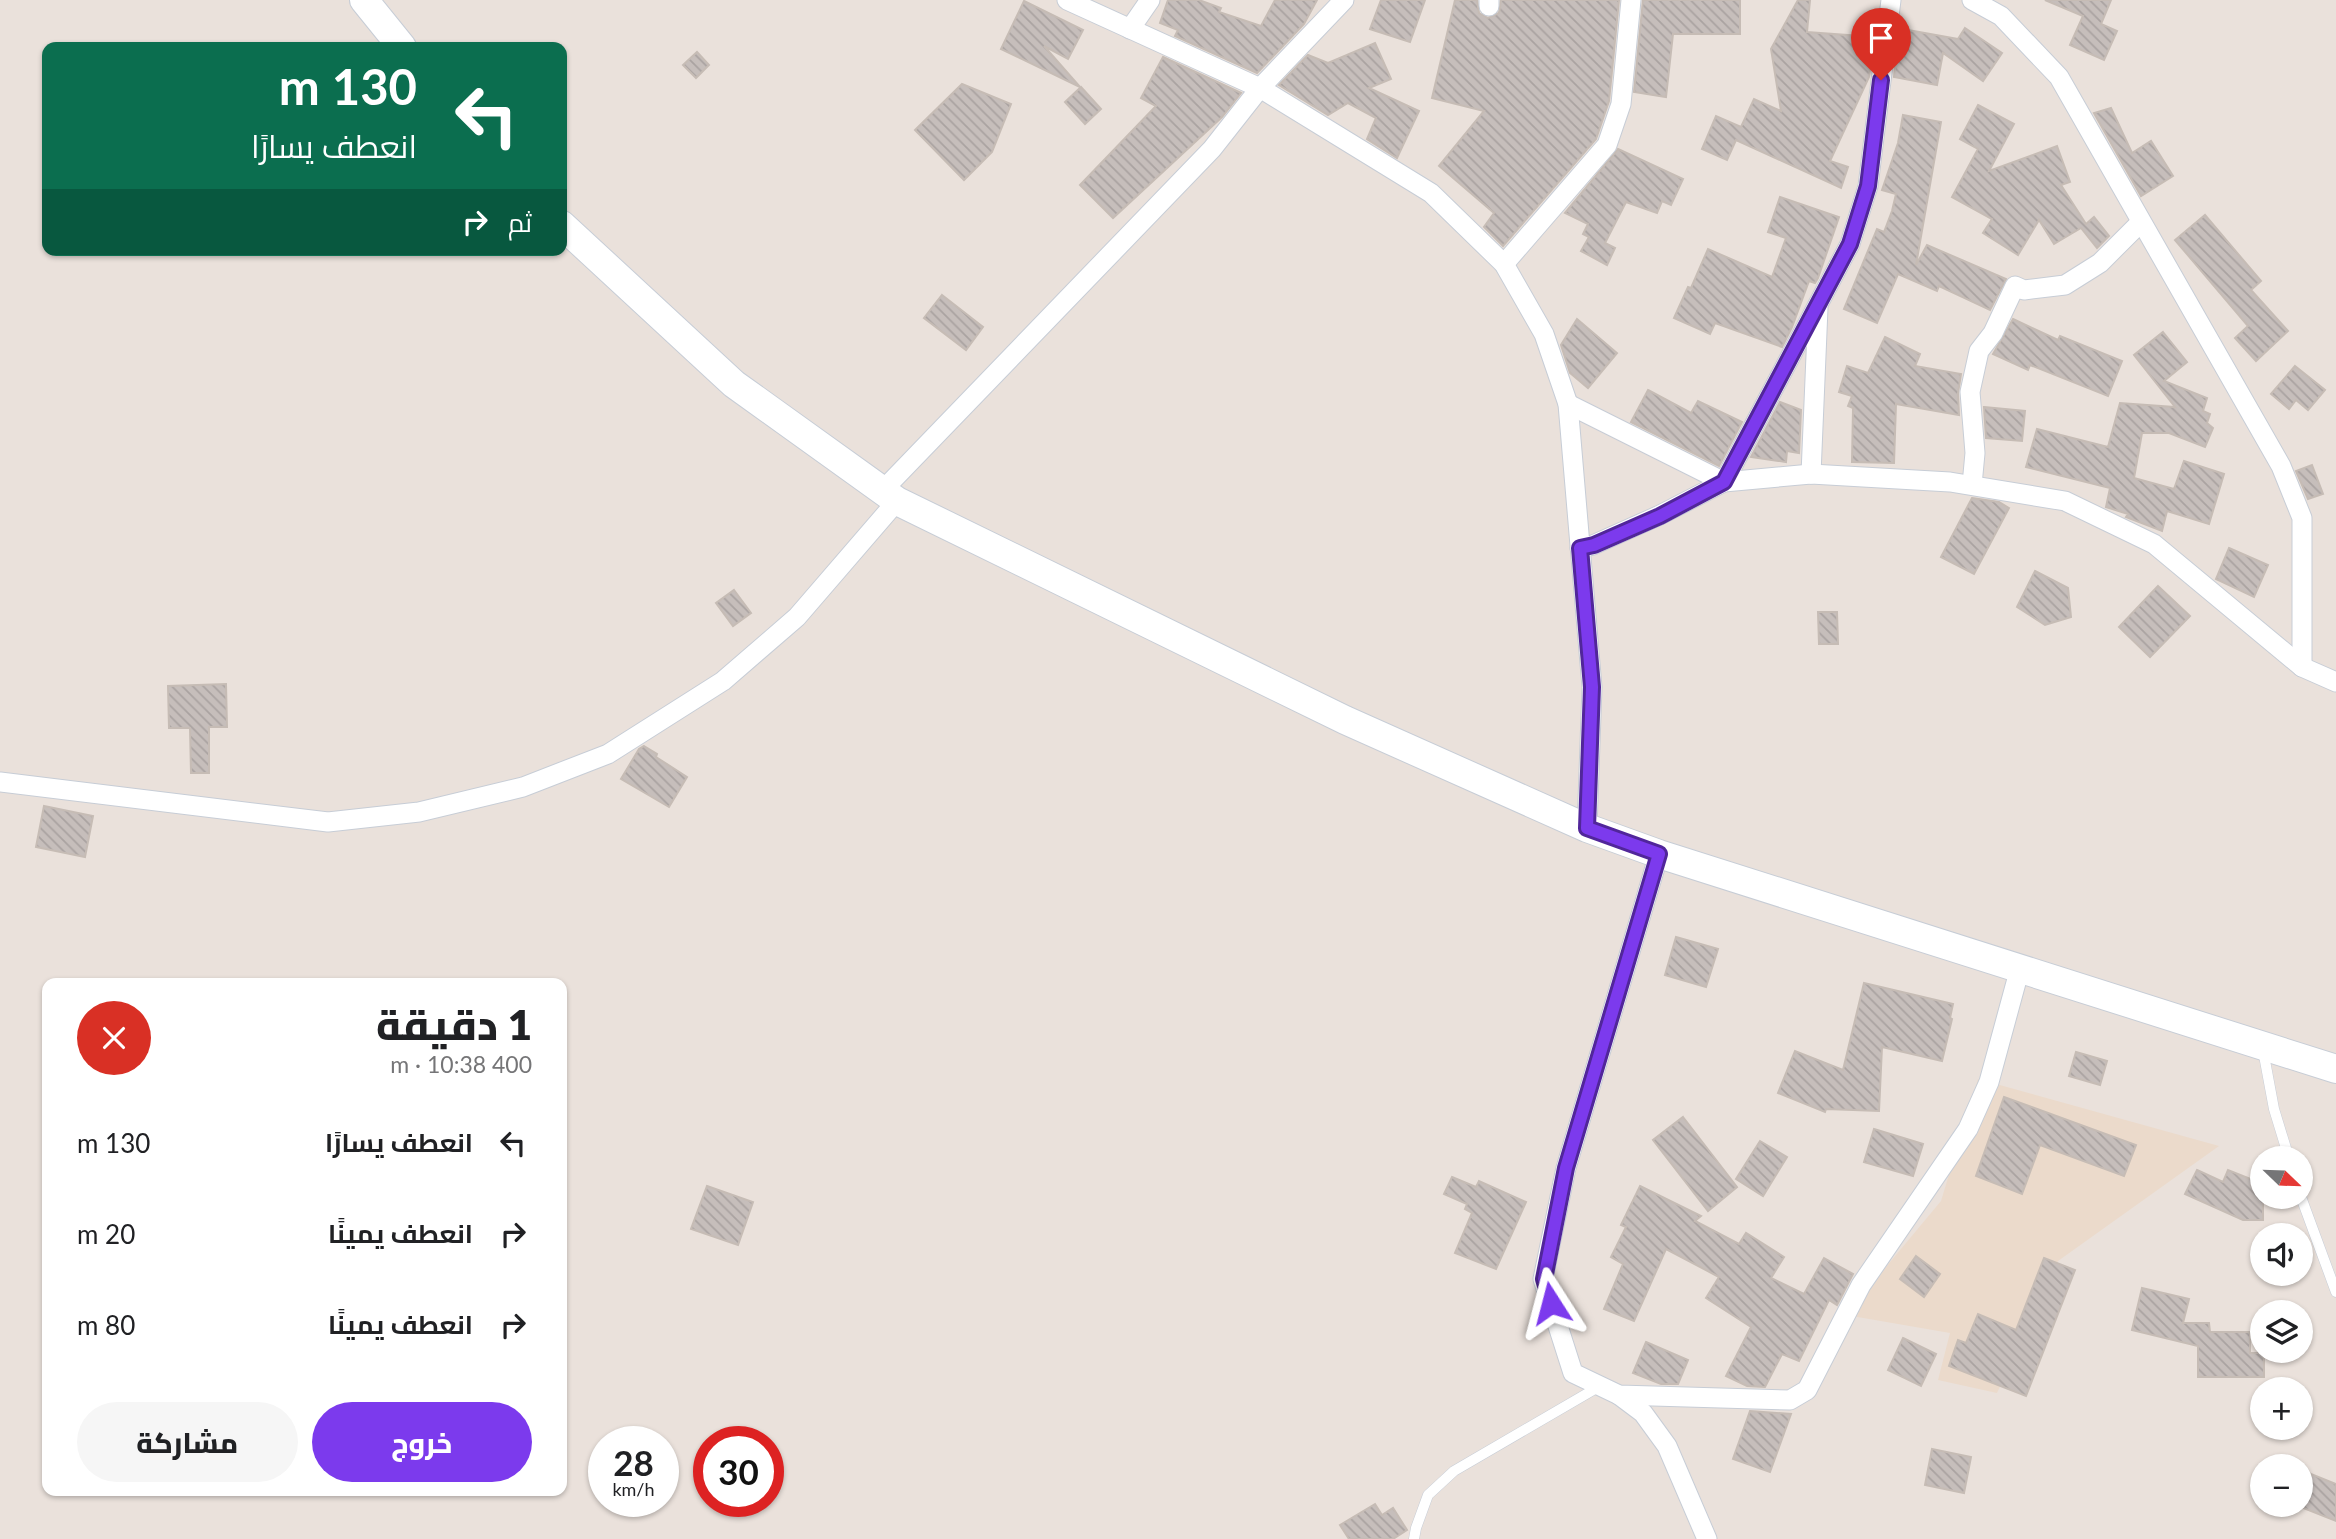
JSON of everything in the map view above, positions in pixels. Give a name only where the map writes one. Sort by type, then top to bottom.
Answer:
[{"type":"main road","points":[[364,0],[398,42]]},
{"type":"main road","points":[[567,230],[734,384],[890,496],[1345,720],[1587,828],[1659,854],[2336,1069]]},
{"type":"street","points":[[1067,0],[1260,88],[1432,193],[1504,264],[1544,334],[1568,404],[1592,687],[1587,828]]},
{"type":"street","points":[[1130,29],[1150,0]]},
{"type":"street","points":[[0,782],[328,822],[419,812],[523,787],[608,754],[723,681],[797,617],[890,496],[1212,149],[1260,88],[1344,0]]},
{"type":"street","points":[[1504,264],[1607,145],[1621,104],[1631,0]]},
{"type":"street","points":[[1724,482],[1850,244],[1868,186],[1891,0]]},
{"type":"street","points":[[1972,0],[2001,16],[2059,77],[2281,466],[2302,518],[2302,667]]},
{"type":"street","points":[[1972,485],[1975,453],[1970,392],[1979,351],[1993,333],[2015,286],[2024,290],[2065,285],[2100,262],[2141,222]]},
{"type":"street","points":[[1811,474],[1819,303]]},
{"type":"street","points":[[1568,404],[1724,482]]},
{"type":"street","points":[[1580,548],[1594,545],[1660,516],[1724,482],[1811,474],[1950,482],[2065,501],[2154,544],[2302,667],[2336,682]]},
{"type":"street","points":[[1659,854],[1566,1168],[1544,1279],[1573,1373],[1619,1395],[1643,1413],[1667,1446],[1707,1539]]},
{"type":"street","points":[[1619,1395],[1790,1400],[1807,1390],[1861,1285],[1968,1129],[1989,1082],[2020,968]]},
{"type":"lane","points":[[2262,1046],[2274,1109],[2285,1146]]},
{"type":"lane","points":[[2305,1209],[2336,1292]]},
{"type":"lane","points":[[1414,1539],[1428,1496],[1454,1471],[1601,1386]]},
{"type":"shaded area","points":[[1978,1079],[2219,1146],[2058,1261],[1997,1393],[1938,1380],[1950,1333],[1846,1315],[1941,1201]]},
{"type":"building","points":[[1168,0],[1199,0],[1221,8],[1219,12],[1261,26],[1275,0],[1317,0],[1304,24],[1257,73],[1175,36],[1178,30],[1160,23]]},
{"type":"building","points":[[1381,0],[1425,0],[1410,42],[1370,29]]},
{"type":"building","points":[[1455,0],[1477,0],[1479,13],[1488,18],[1499,13],[1501,0],[1619,0],[1609,101],[1596,139],[1503,246],[1484,227],[1494,213],[1439,166],[1484,111],[1432,98]]},
{"type":"building","points":[[1643,0],[1740,0],[1740,34],[1673,34],[1666,97],[1634,92]]},
{"type":"building","points":[[1798,0],[1810,0],[1807,32],[1874,37],[1869,77],[1830,161],[1848,167],[1841,188],[1736,140],[1727,160],[1702,149],[1716,116],[1741,127],[1754,99],[1781,111],[1771,49]]},
{"type":"building","points":[[2045,0],[2111,0],[2101,24],[2117,31],[2104,60],[2070,45],[2083,16]]},
{"type":"building","points":[[1024,1],[1083,30],[1068,59],[1044,46],[1080,87],[1001,49]]},
{"type":"building","points":[[1965,28],[2002,53],[1983,81],[1943,53],[1937,85],[1894,77],[1898,39],[1902,29],[1958,39]]},
{"type":"building","points":[[1375,43],[1391,79],[1369,88],[1419,111],[1397,158],[1367,139],[1376,118],[1348,103],[1328,115],[1279,85],[1308,55],[1328,63]]},
{"type":"building","points":[[697,52],[709,65],[696,78],[683,65]]},
{"type":"building","points":[[1163,57],[1241,93],[1222,117],[1113,218],[1080,185],[1156,106],[1141,98]]},
{"type":"building","points":[[962,84],[1011,104],[992,152],[964,180],[915,130]]},
{"type":"building","points":[[1081,87],[1101,109],[1085,124],[1065,102]]},
{"type":"building","points":[[1978,105],[2014,124],[1989,171],[2057,146],[2070,182],[2061,185],[2086,224],[2094,217],[2109,236],[2097,248],[2081,228],[2054,244],[2039,220],[2018,255],[1983,233],[1992,219],[1952,197],[1978,149],[1960,139]]},
{"type":"building","points":[[2111,108],[2132,153],[2151,141],[2173,176],[2141,196],[2094,113]]},
{"type":"building","points":[[1903,115],[1941,122],[1916,265],[1927,245],[2006,279],[1990,310],[1939,286],[1937,291],[1898,274],[1877,323],[1844,309],[1877,229],[1884,232],[1892,211],[1896,194],[1882,190],[1898,143]]},
{"type":"building","points":[[1618,149],[1683,179],[1671,205],[1662,201],[1657,213],[1626,202],[1605,243],[1615,248],[1607,265],[1581,251],[1589,237],[1583,234],[1588,224],[1565,213]]},
{"type":"building","points":[[1780,197],[1839,217],[1818,278],[1815,283],[1809,281],[1782,347],[1715,323],[1710,334],[1674,318],[1708,249],[1772,277],[1786,238],[1768,232]]},
{"type":"building","points":[[2205,215],[2261,281],[2251,290],[2288,331],[2256,361],[2235,338],[2248,326],[2175,240]]},
{"type":"building","points":[[942,295],[983,327],[966,350],[924,318]]},
{"type":"building","points":[[1577,319],[1617,353],[1588,388],[1570,373],[1561,345]]},
{"type":"building","points":[[2013,319],[2058,340],[2060,336],[2122,361],[2108,396],[2030,365],[2028,370],[1993,354]]},
{"type":"building","points":[[2163,332],[2187,362],[2164,381],[2207,398],[2203,411],[2210,414],[2207,423],[2213,428],[2205,447],[2169,433],[2142,433],[2134,478],[2174,489],[2184,461],[2224,474],[2209,524],[2167,511],[2162,531],[2126,517],[2128,514],[2106,507],[2110,488],[2026,467],[2037,429],[2108,447],[2120,403],[2175,407],[2134,355]]},
{"type":"building","points":[[1885,337],[1920,354],[1915,366],[1961,374],[1959,415],[1896,404],[1894,463],[1852,462],[1853,408],[1848,406],[1852,396],[1839,392],[1847,366],[1868,373]]},
{"type":"building","points":[[2295,366],[2325,390],[2308,410],[2296,400],[2289,409],[2271,394]]},
{"type":"building","points":[[1648,390],[1691,413],[1698,401],[1742,422],[1719,466],[1631,422]]},
{"type":"building","points":[[1780,402],[1801,410],[1799,453],[1787,451],[1786,462],[1751,457]]},
{"type":"building","points":[[1984,407],[2025,411],[2022,441],[1986,438]]},
{"type":"building","points":[[2312,465],[2323,494],[2308,499],[2296,471]]},
{"type":"building","points":[[1972,498],[1999,502],[2009,508],[1974,574],[1941,557]]},
{"type":"building","points":[[2229,548],[2268,565],[2254,597],[2216,579]]},
{"type":"building","points":[[2035,571],[2068,588],[2071,617],[2045,625],[2017,607]]},
{"type":"building","points":[[2158,586],[2190,616],[2150,657],[2119,627]]},
{"type":"building","points":[[734,590],[751,613],[733,626],[716,603]]},
{"type":"building","points":[[1818,612],[1837,612],[1838,644],[1819,644]]},
{"type":"building","points":[[226,684],[227,727],[209,727],[209,773],[191,773],[190,728],[169,728],[168,686]]},
{"type":"building","points":[[644,746],[687,777],[669,807],[621,779],[639,749]]},
{"type":"building","points":[[44,806],[93,816],[85,857],[36,847]]},
{"type":"building","points":[[1676,937],[1718,949],[1706,987],[1665,975]]},
{"type":"building","points":[[1864,983],[1953,1004],[1942,1061],[1882,1047],[1879,1111],[1826,1109],[1825,1112],[1778,1093],[1795,1051],[1843,1070]]},
{"type":"building","points":[[2076,1052],[2107,1061],[2100,1085],[2069,1076]]},
{"type":"building","points":[[2004,1097],[2136,1145],[2124,1176],[2040,1145],[2022,1194],[1976,1176]]},
{"type":"building","points":[[1683,1117],[1737,1187],[1708,1211],[1653,1140]]},
{"type":"building","points":[[1874,1129],[1923,1144],[1913,1176],[1864,1162]]},
{"type":"building","points":[[1760,1141],[1787,1157],[1763,1196],[1736,1179]]},
{"type":"building","points":[[2197,1170],[2223,1182],[2228,1170],[2250,1179],[2250,1209],[2263,1209],[2263,1220],[2243,1220],[2185,1194]]},
{"type":"building","points":[[1452,1177],[1476,1187],[1479,1181],[1526,1202],[1496,1269],[1455,1253],[1472,1213],[1465,1209],[1467,1204],[1444,1194]]},
{"type":"building","points":[[707,1186],[753,1202],[738,1245],[691,1229]]},
{"type":"building","points":[[1640,1186],[1701,1216],[1695,1221],[1739,1244],[1746,1233],[1784,1257],[1771,1278],[1804,1294],[1824,1258],[1853,1274],[1837,1305],[1829,1300],[1799,1361],[1782,1354],[1765,1387],[1747,1386],[1726,1376],[1751,1327],[1706,1298],[1719,1277],[1666,1249],[1634,1321],[1604,1309],[1623,1264],[1611,1257],[1626,1227],[1621,1225]]},
{"type":"building","points":[[1916,1256],[1940,1274],[1924,1297],[1900,1279]]},
{"type":"building","points":[[2044,1258],[2075,1270],[2026,1396],[1949,1366],[1958,1340],[1966,1343],[1978,1314],[2016,1330]]},
{"type":"building","points":[[2142,1288],[2189,1299],[2183,1323],[2209,1323],[2210,1332],[2250,1332],[2250,1363],[2264,1363],[2264,1377],[2198,1377],[2198,1346],[2132,1330]]},
{"type":"building","points":[[1903,1338],[1936,1354],[1921,1386],[1888,1370]]},
{"type":"building","points":[[1646,1342],[1688,1360],[1678,1384],[1661,1384],[1633,1373]]},
{"type":"building","points":[[1750,1411],[1791,1414],[1770,1472],[1733,1459]]},
{"type":"building","points":[[1932,1449],[1971,1457],[1964,1493],[1925,1485]]},
{"type":"building","points":[[2313,1475],[2336,1484],[2336,1521],[2313,1512]]},
{"type":"building","points":[[1375,1504],[1382,1515],[1393,1508],[1407,1530],[1393,1539],[1349,1539],[1340,1525]]},
{"type":"route","points":[[1551,1303],[1544,1279],[1566,1168],[1659,854],[1587,828],[1592,687],[1580,548],[1594,545],[1660,516],[1724,482],[1850,244],[1868,186],[1881,80]]}]
